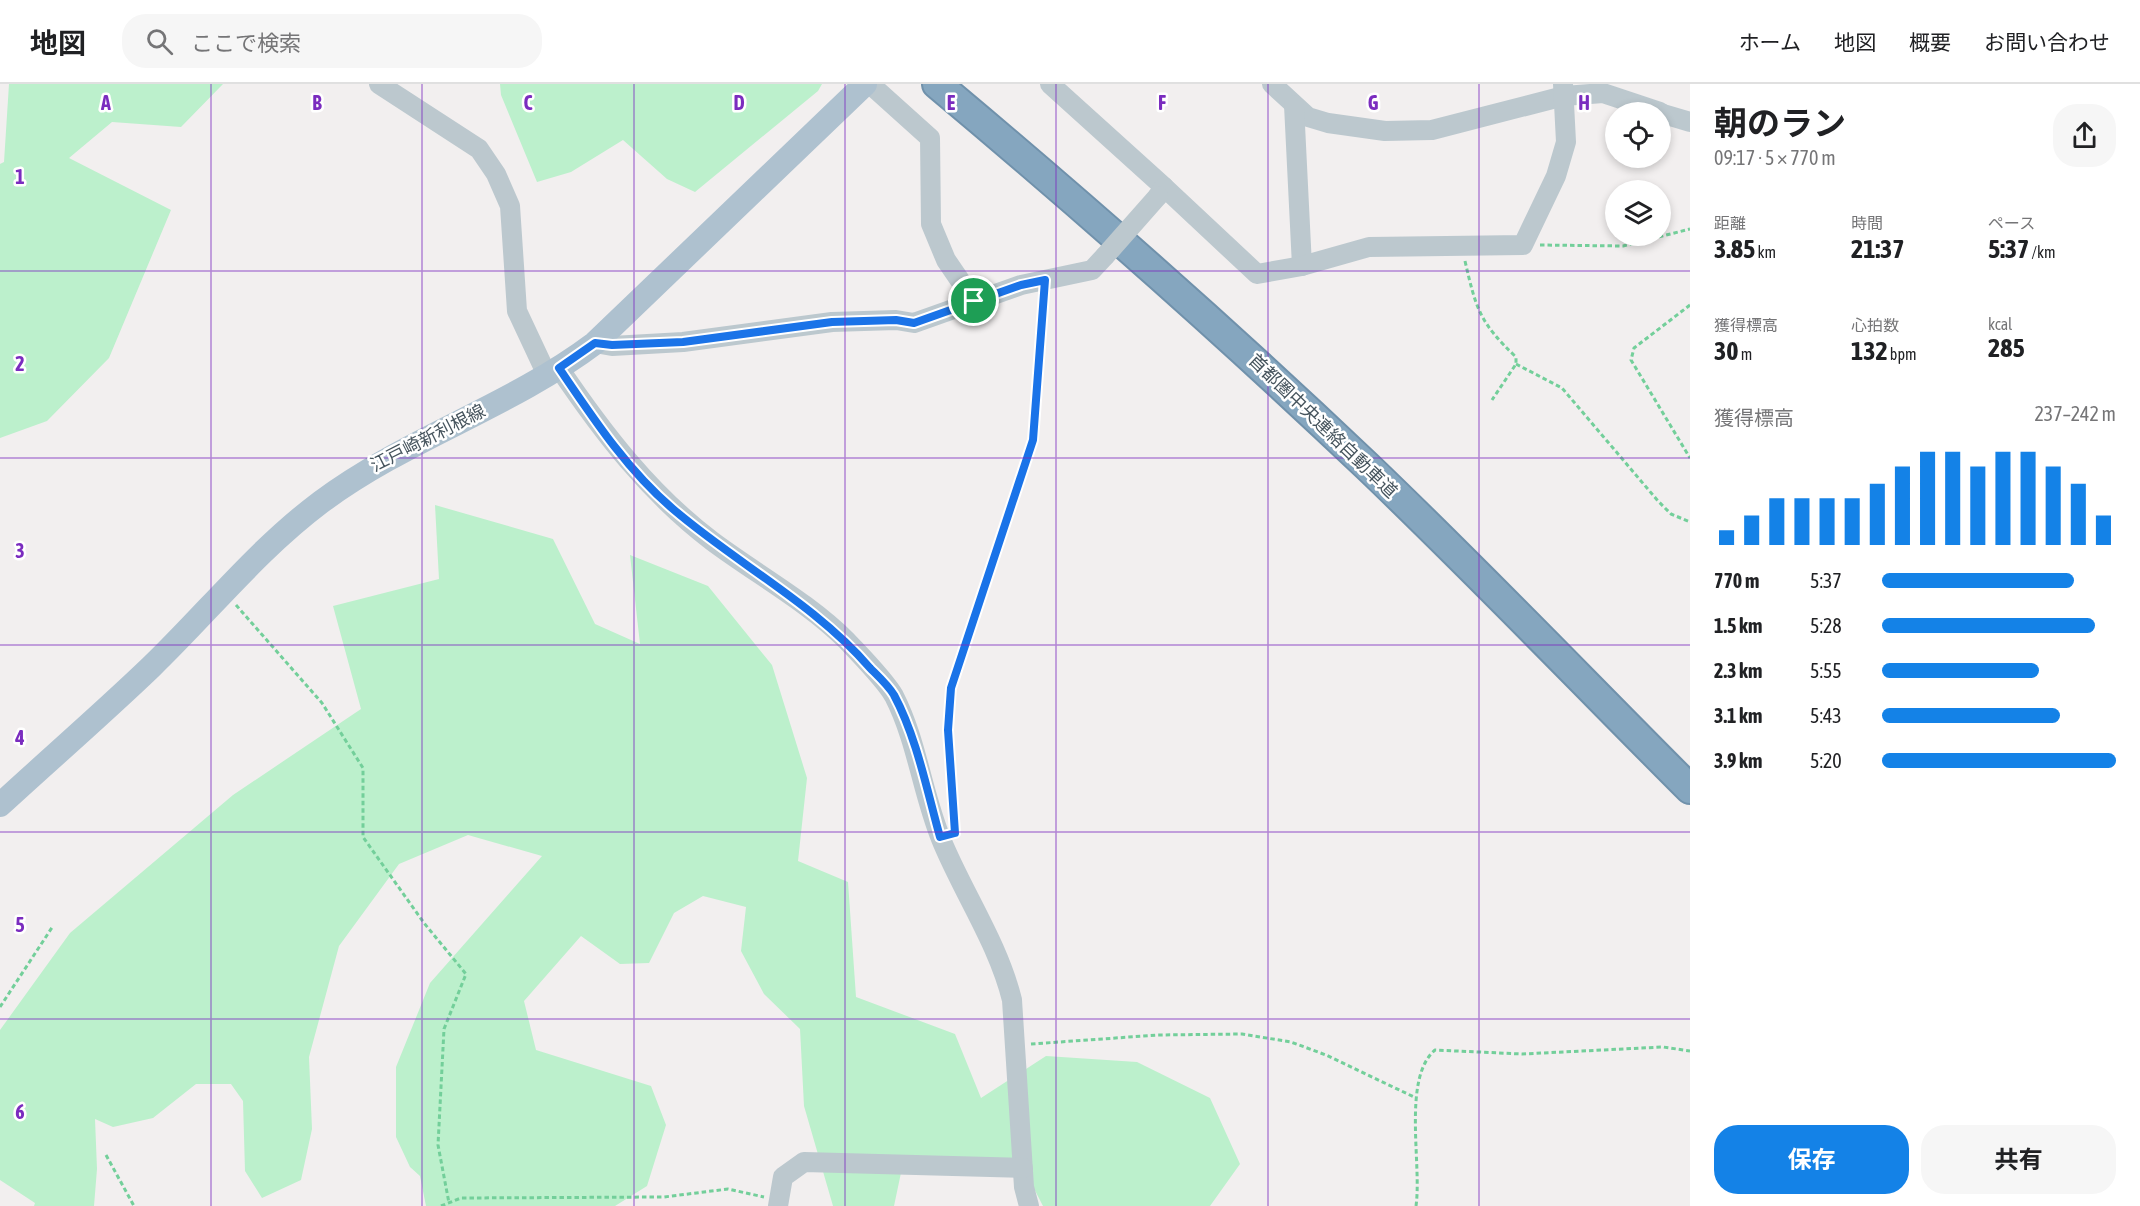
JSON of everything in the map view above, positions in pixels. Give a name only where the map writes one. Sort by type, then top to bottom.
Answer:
[{"type":"highway","name":"首都圏中央連絡自動車道","points":[[937,84],[1071,196],[1229,337],[1368,468],[1690,789]]},
{"type":"main road","name":"江戸崎新利根線","points":[[0,805],[152,666],[223,590],[297,522],[373,465],[553,372],[595,343],[865,84]]},
{"type":"street","points":[[379,84],[479,149],[496,174],[510,206],[517,311],[553,372],[630,465],[651,488],[711,540],[847,641],[893,694],[913,744],[940,837],[1006,974],[1012,1000],[1023,1168],[1029,1206]]},
{"type":"street","points":[[870,84],[930,138],[931,224],[946,260],[974,301]]},
{"type":"street","points":[[1050,84],[1161,191],[1257,274],[1302,266],[1368,247],[1523,245],[1556,176],[1566,142],[1564,90]]},
{"type":"street","points":[[1272,84],[1308,117],[1328,123],[1385,131],[1432,130],[1564,90],[1604,93],[1629,102]]},
{"type":"street","points":[[1294,105],[1302,266]]},
{"type":"street","points":[[1671,116],[1690,122]]},
{"type":"street","points":[[595,343],[612,345],[683,342],[832,322],[896,320],[914,323],[974,301],[1045,280],[1092,270],[1161,191]]},
{"type":"street","points":[[779,1203],[783,1177],[804,1162],[1023,1168]]},
{"type":"path","points":[[1523,245],[1623,246],[1690,229]]},
{"type":"path","points":[[1459,245],[1474,301],[1491,333],[1516,357],[1516,364],[1492,400]]},
{"type":"path","points":[[940,837],[955,833],[948,730],[951,688],[1033,440],[1045,280]]},
{"type":"path","points":[[1690,305],[1634,348],[1631,360],[1690,458]]},
{"type":"path","points":[[1516,364],[1562,388],[1658,501],[1671,514],[1690,522]]},
{"type":"path","points":[[223,590],[322,703],[363,768],[363,837],[424,923],[466,974],[444,1029],[438,1145],[449,1203]]},
{"type":"path","points":[[0,1007],[53,926]]},
{"type":"path","points":[[1014,1045],[1158,1035],[1242,1034],[1291,1042],[1326,1055],[1414,1097]]},
{"type":"path","points":[[1416,1206],[1419,1183],[1414,1097],[1426,1058],[1435,1050],[1522,1054],[1663,1047],[1690,1051]]},
{"type":"path","points":[[106,1155],[134,1206]]},
{"type":"path","points":[[441,1206],[461,1198],[663,1197],[728,1189],[779,1203]]},
{"type":"green space","points":[[9,84],[223,84],[181,127],[112,122],[69,158],[171,210],[109,358],[47,421],[0,438],[0,164],[4,162]]},
{"type":"green space","points":[[500,84],[822,84],[818,91],[695,192],[667,179],[623,140],[571,172],[537,182],[501,95]]},
{"type":"green space","points":[[435,505],[553,539],[595,624],[640,644],[630,555],[708,586],[772,665],[807,778],[798,861],[848,882],[856,997],[955,1034],[981,1098],[1046,1056],[1137,1062],[1210,1098],[1240,1164],[1210,1206],[1043,1206],[1026,1173],[902,1168],[894,1206],[833,1206],[804,1106],[800,1029],[764,994],[741,951],[746,907],[703,896],[674,913],[649,963],[620,964],[581,936],[524,1001],[536,1050],[651,1086],[666,1125],[647,1186],[615,1206],[426,1206],[420,1176],[410,1167],[396,1137],[396,1067],[430,983],[542,856],[468,835],[399,864],[339,946],[309,1057],[312,1129],[301,1180],[262,1198],[245,1171],[243,1101],[231,1084],[196,1084],[153,1118],[113,1127],[95,1119],[97,1169],[94,1206],[34,1206],[35,1203],[0,1180],[0,1030],[70,933],[233,795],[361,709],[333,606],[439,579]]},
{"type":"route","points":[[1045,280],[1033,440],[951,688],[948,730],[955,833],[940,837],[913,744],[893,694],[847,641],[711,540],[651,488],[630,465],[559,368],[595,343],[612,345],[683,342],[738,337],[832,322],[896,320],[914,323],[974,301],[1021,285],[1045,280]]}]
